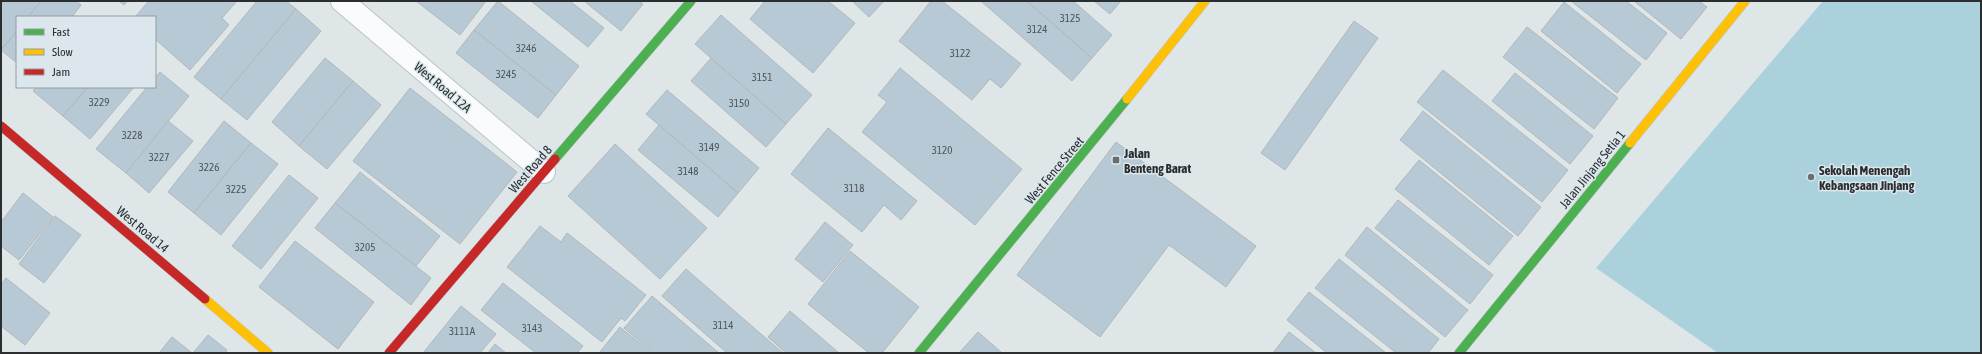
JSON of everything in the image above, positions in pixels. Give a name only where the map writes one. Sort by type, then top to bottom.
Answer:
[{"type":"street","name":"West Road 12A","points":[[342,1],[544,172]]},
{"type":"street","name":"West Road 8","points":[[389,353],[690,1]]},
{"type":"street","name":"West Fence Street","points":[[919,353],[1090,148],[1205,1]]},
{"type":"street","name":"Jalan Jinjang Setia 1","points":[[1459,353],[1745,1]]},
{"type":"street","name":"West Road 14","points":[[3,130],[268,353]]},
{"type":"shaded area","name":"Sekolah Menengah Kebangsaan Jinjang","points":[[1823,1],[1981,1],[1981,353],[1718,353],[1596,268]]},
{"type":"building","points":[[4,1],[41,1],[29,16],[16,16],[16,32],[1,50],[1,4]]},
{"type":"building","points":[[41,1],[76,1],[81,5],[73,16],[29,16]]},
{"type":"building","points":[[119,1],[127,1],[124,5]]},
{"type":"building","points":[[149,1],[237,1],[222,18],[229,25],[190,70],[156,40],[156,16],[136,16]]},
{"type":"building","points":[[257,1],[286,1],[296,9],[221,99],[194,77]]},
{"type":"building","points":[[416,1],[486,1],[460,35]]},
{"type":"building","points":[[498,1],[579,66],[556,95],[474,30]]},
{"type":"building","points":[[531,1],[570,1],[604,28],[588,47]]},
{"type":"building","points":[[584,1],[638,1],[643,4],[621,31]]},
{"type":"building","points":[[765,1],[828,1],[855,23],[813,73],[750,19]]},
{"type":"building","points":[[852,1],[884,1],[869,17]]},
{"type":"building","points":[[931,1],[942,1],[1021,64],[1001,88],[990,79],[972,100],[899,41]]},
{"type":"building","points":[[981,1],[1027,1],[1092,58],[1072,81]]},
{"type":"building","points":[[1027,1],[1073,1],[1112,35],[1092,58]]},
{"type":"building","points":[[1094,1],[1121,1],[1110,14]]},
{"type":"building","points":[[1571,1],[1626,1],[1667,33],[1646,60]]},
{"type":"building","points":[[1634,1],[1699,1],[1707,7],[1681,39]]},
{"type":"building","points":[[1564,2],[1641,64],[1617,93],[1541,31]]},
{"type":"building","points":[[296,9],[321,31],[247,120],[221,99]]},
{"type":"building","points":[[721,15],[812,95],[786,124],[695,44]]},
{"type":"building","points":[[1354,21],[1378,38],[1285,170],[1261,153]]},
{"type":"building","points":[[1527,27],[1618,98],[1594,129],[1503,57]]},
{"type":"building","points":[[474,30],[556,95],[538,118],[456,53]]},
{"type":"building","points":[[16,32],[16,62],[1,50]]},
{"type":"building","points":[[325,58],[353,81],[299,146],[272,122]]},
{"type":"building","points":[[711,58],[786,124],[766,147],[691,81]]},
{"type":"building","points":[[900,68],[1022,169],[975,225],[862,132],[887,102],[878,95]]},
{"type":"building","points":[[1443,70],[1568,170],[1542,202],[1417,102]]},
{"type":"building","points":[[160,72],[189,96],[126,173],[96,149],[146,88],[156,88],[156,77]]},
{"type":"building","points":[[1515,73],[1593,136],[1570,164],[1492,101]]},
{"type":"building","points":[[353,81],[381,105],[327,169],[299,146]]},
{"type":"building","points":[[35,88],[87,88],[63,116],[33,91]]},
{"type":"building","points":[[87,88],[133,88],[90,139],[63,116]]},
{"type":"building","points":[[410,88],[517,172],[460,244],[353,161]]},
{"type":"building","points":[[667,90],[759,168],[738,193],[646,114]]},
{"type":"building","points":[[1423,111],[1541,207],[1518,236],[1400,140]]},
{"type":"building","points":[[168,121],[193,141],[149,193],[126,173]]},
{"type":"building","points":[[224,121],[251,143],[194,213],[168,192]]},
{"type":"building","points":[[659,125],[738,193],[718,217],[638,150]]},
{"type":"building","points":[[828,128],[917,201],[901,220],[884,205],[862,232],[791,174]]},
{"type":"building","points":[[1116,142],[1256,246],[1226,287],[1169,245],[1100,337],[1017,275]]},
{"type":"building","points":[[251,143],[278,164],[221,235],[194,213]]},
{"type":"building","points":[[615,144],[707,228],[660,279],[568,196]]},
{"type":"building","points":[[1419,160],[1513,236],[1489,265],[1395,189]]},
{"type":"building","points":[[360,172],[440,236],[416,266],[335,203]]},
{"type":"building","points":[[289,175],[318,198],[261,269],[232,246]]},
{"type":"building","points":[[23,193],[53,217],[19,260],[1,246],[1,222]]},
{"type":"building","points":[[1398,200],[1493,275],[1470,304],[1375,228]]},
{"type":"building","points":[[335,203],[431,278],[411,305],[315,228]]},
{"type":"building","points":[[55,216],[81,235],[44,283],[19,264]]},
{"type":"building","points":[[825,222],[853,245],[823,282],[795,259]]},
{"type":"building","points":[[540,226],[561,242],[567,233],[646,295],[625,321],[621,318],[602,342],[507,267]]},
{"type":"building","points":[[1367,227],[1468,310],[1445,337],[1345,255]]},
{"type":"building","points":[[295,241],[374,302],[338,349],[259,287]]},
{"type":"building","points":[[850,251],[919,307],[882,353],[869,353],[808,304]]},
{"type":"building","points":[[1339,259],[1439,339],[1428,353],[1396,353],[1315,288]]},
{"type":"building","points":[[686,269],[783,353],[727,353],[662,296]]},
{"type":"building","points":[[6,278],[50,313],[25,345],[1,326],[1,284]]},
{"type":"building","points":[[503,283],[583,346],[577,353],[536,353],[481,310]]},
{"type":"building","points":[[1309,292],[1386,353],[1327,353],[1287,320]]},
{"type":"building","points":[[652,296],[719,353],[654,353],[624,328]]},
{"type":"building","points":[[461,306],[496,334],[480,353],[423,353]]},
{"type":"building","points":[[790,311],[839,353],[786,353],[768,337]]},
{"type":"building","points":[[620,327],[652,353],[599,353]]},
{"type":"building","points":[[978,332],[1001,352],[959,353]]},
{"type":"building","points":[[1289,332],[1316,353],[1273,353]]},
{"type":"building","points":[[208,335],[227,350],[225,353],[193,353]]},
{"type":"building","points":[[172,337],[192,353],[159,353]]},
{"type":"building","points":[[495,344],[506,353],[488,353]]},
{"type":"traffic: fast","points":[[555,159],[691,1]]},
{"type":"traffic: fast","points":[[919,353],[1127,99]]},
{"type":"traffic: fast","points":[[1459,353],[1630,143]]},
{"type":"traffic: slow","points":[[1127,99],[1205,1]]},
{"type":"traffic: slow","points":[[1630,143],[1745,1]]},
{"type":"traffic: slow","points":[[205,299],[268,353]]},
{"type":"traffic: jam","points":[[1,126],[205,299]]},
{"type":"traffic: jam","points":[[389,353],[555,159]]},
{"type":"place","name":"Jalan Benteng Barat","points":[[1116,160]]},
{"type":"place","name":"Sekolah Menengah Kebangsaan Jinjang","points":[[1811,177]]}]
